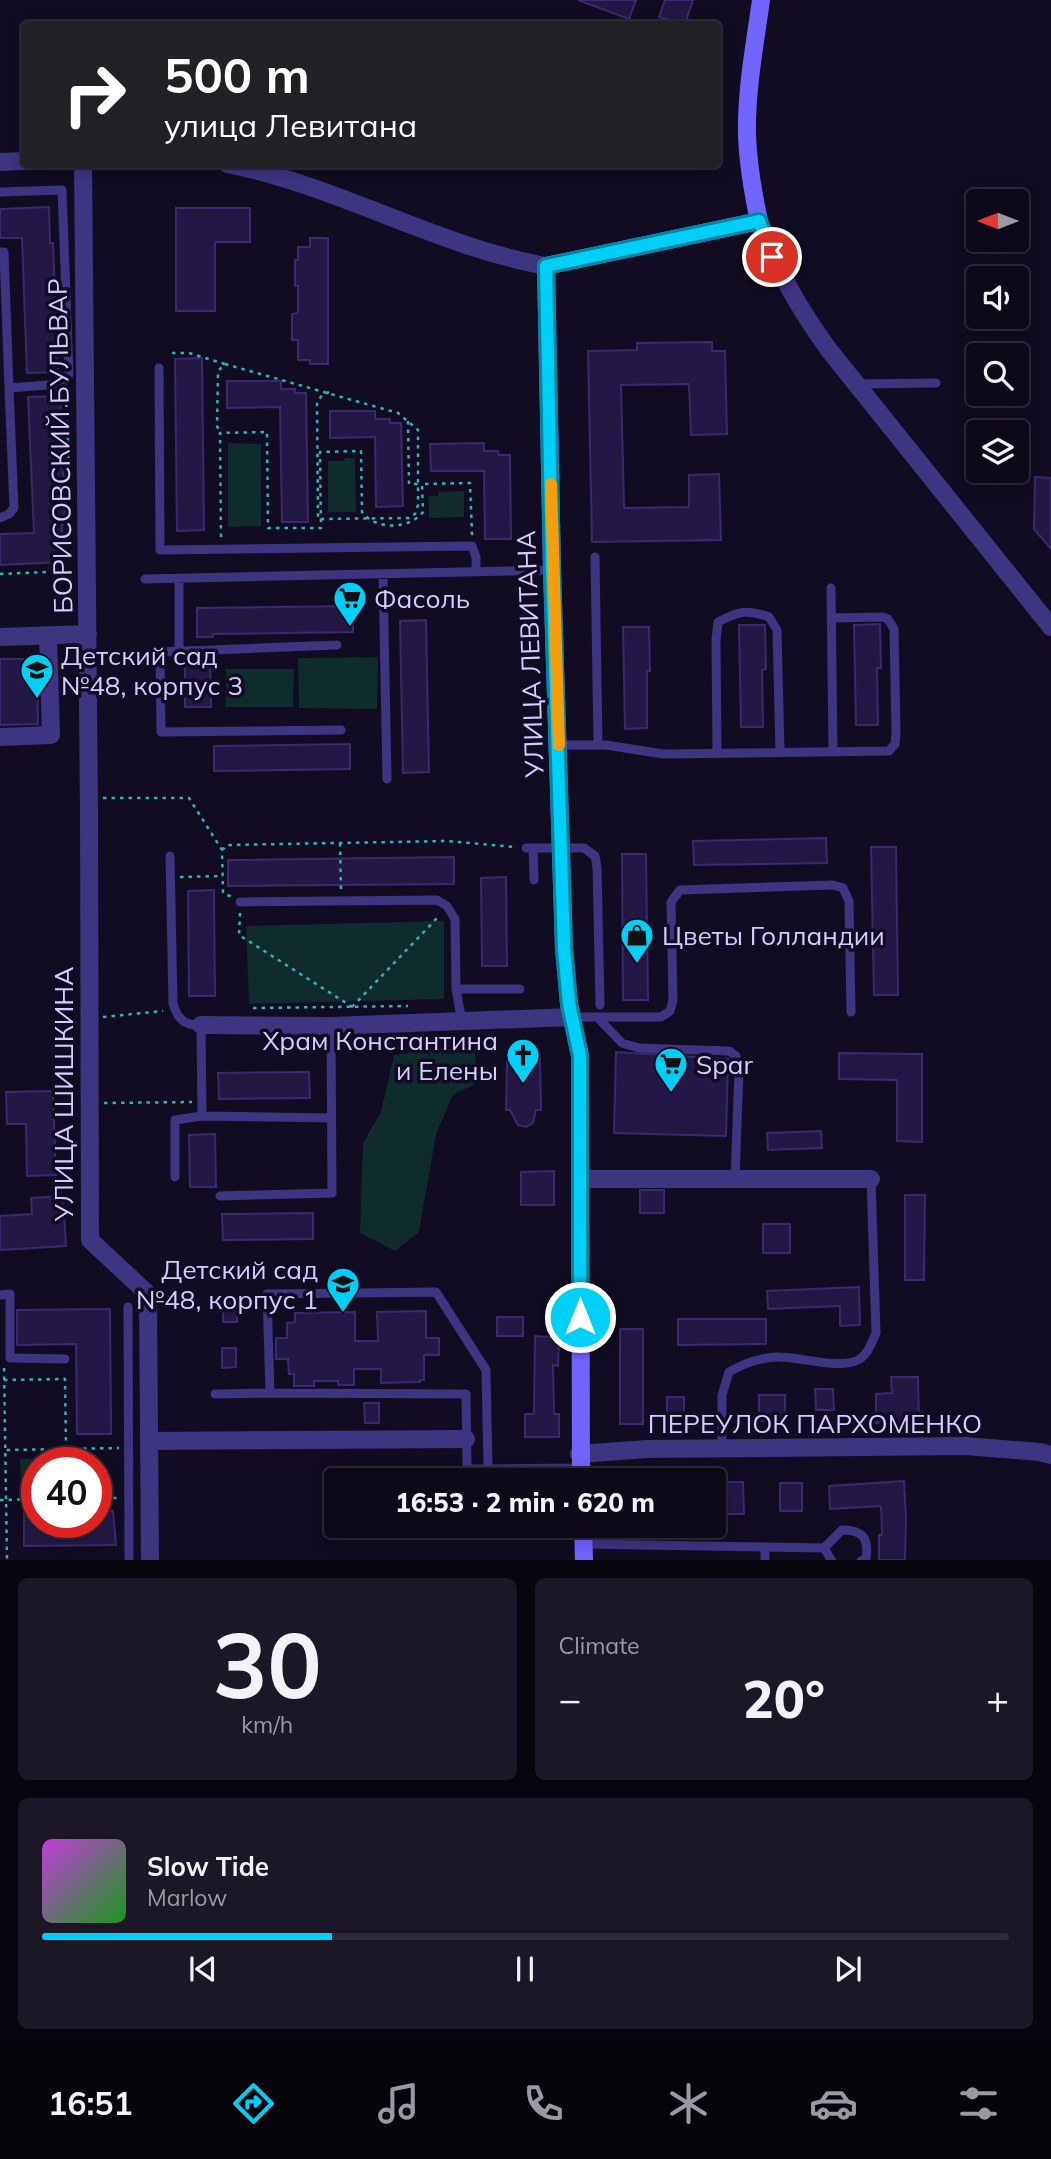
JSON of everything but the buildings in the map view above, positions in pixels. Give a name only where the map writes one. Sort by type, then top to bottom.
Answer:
[{"type":"street","points":[[761,0],[747,134],[751,180],[759,221],[772,257],[792,297],[829,350],[1051,627]]},
{"type":"street","points":[[0,162],[21,161]]},
{"type":"street","name":"БОРИСОВСКИЙ БУЛЬВАР","points":[[83,168],[89,804]]},
{"type":"street","points":[[241,168],[280,178],[506,257],[546,266],[759,221]]},
{"type":"street","name":"УЛИЦА ЛЕВИТАНА","points":[[546,266],[564,949],[580,1056],[580,1467]]},
{"type":"street","points":[[0,637],[88,634]]},
{"type":"street","points":[[0,737],[51,735],[48,636]]},
{"type":"street","name":"УЛИЦА ШИШКИНА","points":[[89,804],[90,1240],[148,1294],[150,1560]]},
{"type":"street","points":[[201,1026],[462,1023],[573,1017]]},
{"type":"street","points":[[581,1179],[871,1180]]},
{"type":"street","points":[[149,1441],[466,1439]]},
{"type":"street","name":"ПЕРЕУЛОК ПАРХОМЕНКО","points":[[580,1467],[647,1448],[965,1446],[1051,1455]]},
{"type":"lane","points":[[0,192],[62,190],[69,374],[65,381],[54,386],[9,388]]},
{"type":"lane","points":[[0,252],[4,252],[14,508],[0,518]]},
{"type":"lane","points":[[159,368],[160,550],[472,546],[475,570]]},
{"type":"lane","points":[[857,384],[936,383]]},
{"type":"lane","points":[[595,557],[598,744]]},
{"type":"lane","points":[[145,579],[552,570]]},
{"type":"lane","points":[[383,575],[387,779]]},
{"type":"lane","points":[[179,578],[179,651]]},
{"type":"lane","points":[[831,588],[833,751]]},
{"type":"lane","points":[[717,753],[718,622],[737,611],[756,612],[769,617],[777,630],[780,752]]},
{"type":"lane","points":[[559,745],[598,744],[663,754],[889,751],[895,744],[896,733],[894,629],[888,619],[882,617],[831,618]]},
{"type":"lane","points":[[337,645],[160,652],[162,732],[341,730]]},
{"type":"lane","points":[[534,880],[530,848],[588,849],[597,861],[600,1004]]},
{"type":"lane","points":[[170,856],[173,1003],[183,1021],[188,1025],[201,1026],[202,1116]]},
{"type":"lane","points":[[573,1017],[661,1017],[670,1011],[673,1000],[671,902],[680,890],[807,886],[839,886],[847,892],[851,1012]]},
{"type":"lane","points":[[240,902],[437,900],[447,906],[455,919],[456,989],[462,1023]]},
{"type":"lane","points":[[456,989],[520,989]]},
{"type":"lane","points":[[597,1017],[622,1043],[639,1048],[729,1051],[736,1056],[739,1070],[735,1180]]},
{"type":"lane","points":[[220,1196],[332,1193],[331,1026]]},
{"type":"lane","points":[[176,1177],[175,1119],[202,1116],[331,1118]]},
{"type":"lane","points":[[722,1448],[722,1395],[729,1372],[748,1362],[777,1357],[838,1363],[859,1360],[870,1348],[876,1333],[871,1180]]},
{"type":"lane","points":[[270,1392],[267,1294],[436,1292],[486,1370],[488,1468]]},
{"type":"lane","points":[[0,1295],[10,1294],[10,1358],[65,1359]]},
{"type":"lane","points":[[128,1307],[129,1560]]},
{"type":"lane","points":[[215,1394],[466,1394],[467,1468]]},
{"type":"lane","points":[[534,1468],[580,1467]]},
{"type":"lane","points":[[584,1543],[824,1548],[842,1530],[855,1530],[865,1540],[867,1548],[864,1560]]},
{"type":"lane","points":[[765,1547],[765,1560]]},
{"type":"lane","points":[[824,1548],[832,1560]]},
{"type":"path","points":[[172,353],[189,353],[398,413],[418,430],[423,512],[407,524],[377,524],[368,519],[362,512],[361,451],[319,452]]},
{"type":"path","points":[[212,539],[221,537],[218,371],[225,364]]},
{"type":"path","points":[[65,381],[69,476]]},
{"type":"path","points":[[220,433],[267,432],[268,528],[321,528],[317,403],[322,395],[328,392]]},
{"type":"path","points":[[408,421],[409,484],[470,483],[472,546]]},
{"type":"path","points":[[321,519],[368,519]]},
{"type":"path","points":[[0,574],[72,571]]},
{"type":"path","points":[[89,804],[189,798],[222,850],[223,893],[240,902],[239,935],[379,1025]]},
{"type":"path","points":[[222,850],[227,845],[447,841],[530,848]]},
{"type":"path","points":[[340,843],[341,901]]},
{"type":"path","points":[[170,877],[223,876]]},
{"type":"path","points":[[352,1007],[447,906]]},
{"type":"path","points":[[90,1103],[179,1101]]},
{"type":"path","points":[[0,1558],[7,1559],[2,1402],[4,1362]]},
{"type":"path","points":[[4,1380],[65,1379],[66,1447]]},
{"type":"path","points":[[112,1448],[129,1448]]},
{"type":"path","points":[[5,1450],[21,1450]]},
{"type":"path","points":[[0,1461],[5,1461]]},
{"type":"path","points":[[112,1498],[129,1498]]},
{"type":"path","points":[[0,1500],[21,1499]]},
{"type":"green space","points":[[228,443],[261,444],[261,526],[228,527]]},
{"type":"green space","points":[[345,458],[355,458],[356,512],[328,512],[328,461],[344,461]]},
{"type":"green space","points":[[464,491],[464,517],[429,518],[428,496],[438,496],[438,492]]},
{"type":"green space","points":[[378,657],[377,709],[299,708],[298,658]]},
{"type":"green space","points":[[226,669],[294,669],[293,707],[226,707]]},
{"type":"green space","points":[[444,921],[444,999],[249,1004],[246,926]]},
{"type":"green space","points":[[475,1043],[477,1083],[453,1095],[436,1134],[419,1232],[395,1251],[360,1233],[363,1143],[381,1112],[394,1055]]},
{"type":"slow traffic","points":[[551,484],[559,745]]},
{"type":"place","name":"Фасоль","points":[[350,628]]},
{"type":"place","name":"Детский сад №48, корпус 3","points":[[37,700]]},
{"type":"place","name":"Цветы Голландии","points":[[637,965]]},
{"type":"place","name":"Храм Константина и Елены","points":[[523,1085]]},
{"type":"place","name":"Spar","points":[[671,1094]]},
{"type":"place","name":"Детский сад №48, корпус 1","points":[[343,1314]]},
{"type":"route","points":[[580,1317],[580,1056],[569,1004],[564,949],[546,266],[759,221],[772,257]]}]
